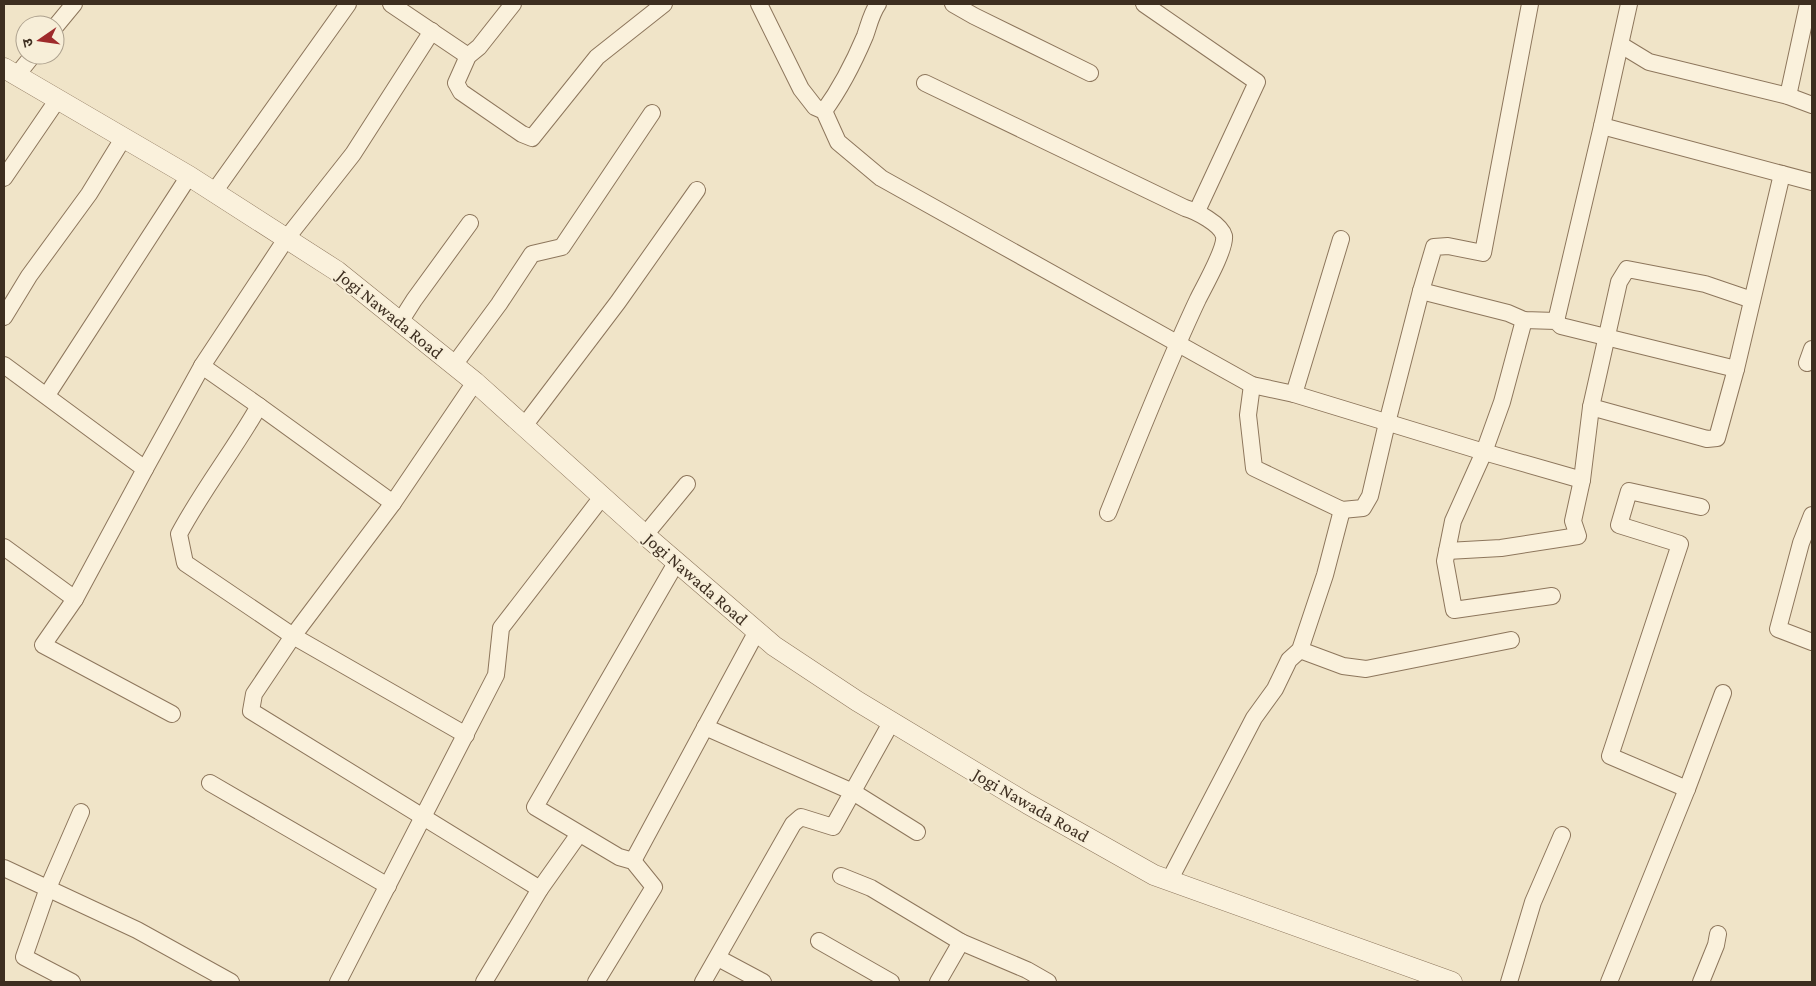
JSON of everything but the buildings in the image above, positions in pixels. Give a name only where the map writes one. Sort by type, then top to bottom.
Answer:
[{"type":"street","points":[[65,15],[74,4]]},
{"type":"street","points":[[391,4],[468,56]]},
{"type":"street","points":[[513,4],[479,47],[468,56],[456,83],[461,92],[522,134],[532,138],[597,57],[664,4]]},
{"type":"street","points":[[759,4],[801,89],[815,107],[824,111],[838,142],[881,178],[1252,385],[1294,394],[1582,480]]},
{"type":"street","points":[[824,111],[835,96],[864,36],[871,15],[878,4]]},
{"type":"street","points":[[953,4],[1090,73]]},
{"type":"street","points":[[1144,4],[1257,82],[1197,211]]},
{"type":"street","points":[[1252,385],[1248,415],[1254,468],[1342,510],[1363,508],[1370,496],[1387,423],[1434,246],[1448,246],[1483,253],[1530,4]]},
{"type":"street","points":[[1556,321],[1629,4]]},
{"type":"street","points":[[1788,96],[1808,4]]},
{"type":"street","points":[[214,192],[343,6]]},
{"type":"street","points":[[172,714],[43,644],[75,599],[202,366],[286,239],[353,154],[432,31]]},
{"type":"street","points":[[1620,45],[1649,62],[1788,96],[1812,105]]},
{"type":"street","name":"Jogi Nawada Road","points":[[10,72],[124,137],[337,271],[475,382],[645,536],[774,646],[892,722],[1028,804],[1154,875],[1452,982]]},
{"type":"street","points":[[925,83],[1185,208],[1197,211],[1223,233],[1224,239],[1218,258],[1177,344],[1108,513]]},
{"type":"street","points":[[4,178],[58,99]]},
{"type":"street","points":[[454,365],[499,304],[532,254],[562,247],[652,113]]},
{"type":"street","points":[[1602,126],[1812,182]]},
{"type":"street","points":[[4,317],[29,276],[89,194],[124,137]]},
{"type":"street","points":[[1591,407],[1707,439],[1717,438],[1736,369],[1782,174]]},
{"type":"street","points":[[47,395],[188,176]]},
{"type":"street","points":[[524,426],[618,302],[697,190]]},
{"type":"street","points":[[400,322],[470,223]]},
{"type":"street","points":[[1294,394],[1341,239]]},
{"type":"street","points":[[1447,551],[1501,548],[1578,536],[1573,521],[1582,480],[1591,407],[1618,282],[1627,270],[1705,284],[1752,300]]},
{"type":"street","points":[[1421,291],[1508,313],[1524,320],[1556,321],[1561,326],[1736,369]]},
{"type":"street","points":[[1524,320],[1502,402],[1484,452],[1453,521],[1445,561],[1454,610],[1552,596]]},
{"type":"street","points":[[4,365],[145,469]]},
{"type":"street","points":[[202,366],[393,503]]},
{"type":"street","points":[[475,382],[393,503],[293,636],[254,694],[251,711],[540,889]]},
{"type":"street","points":[[259,406],[240,440],[191,511],[179,534],[186,563],[293,636],[466,735]]},
{"type":"street","points":[[645,536],[687,484]]},
{"type":"street","points":[[1687,789],[1610,756],[1680,544],[1619,525],[1629,490],[1701,507]]},
{"type":"street","points":[[338,982],[496,675],[501,628],[602,497]]},
{"type":"street","points":[[1169,881],[1254,718],[1275,689],[1289,660],[1300,650],[1325,575],[1342,510]]},
{"type":"street","points":[[1812,515],[1801,543],[1778,629],[1812,642]]},
{"type":"street","points":[[4,547],[75,599]]},
{"type":"street","points":[[596,982],[654,887],[632,861],[619,857],[535,807],[676,562]]},
{"type":"street","points":[[632,861],[757,631]]},
{"type":"street","points":[[1300,650],[1343,666],[1366,669],[1511,640]]},
{"type":"street","points":[[1609,982],[1687,789],[1723,693]]},
{"type":"street","points":[[703,982],[793,824],[801,817],[834,827],[892,722]]},
{"type":"street","points":[[705,727],[853,792],[917,832]]},
{"type":"street","points":[[210,783],[388,886]]},
{"type":"street","points":[[72,982],[24,957],[48,888],[80,812]]},
{"type":"street","points":[[484,982],[540,889],[579,834]]},
{"type":"street","points":[[1509,982],[1533,902],[1562,835]]},
{"type":"street","points":[[4,868],[137,930],[231,982]]},
{"type":"street","points":[[841,876],[871,888],[961,942],[1027,970],[1048,982]]},
{"type":"street","points":[[1701,982],[1716,945],[1718,934]]},
{"type":"street","points":[[819,941],[891,982]]},
{"type":"street","points":[[938,982],[961,942]]},
{"type":"street","points":[[718,958],[764,982]]}]
